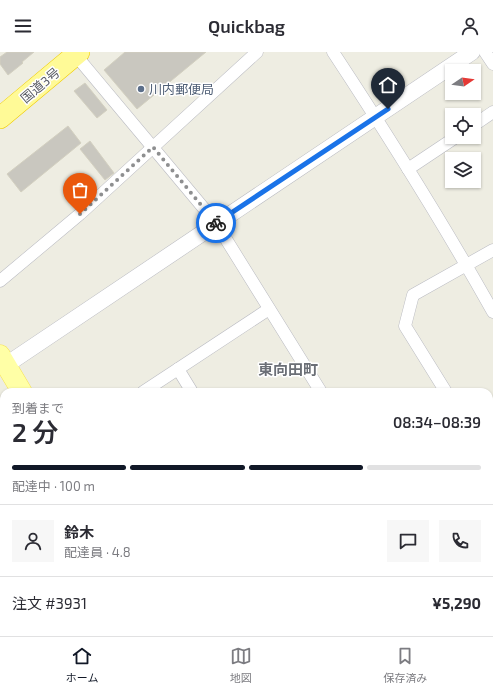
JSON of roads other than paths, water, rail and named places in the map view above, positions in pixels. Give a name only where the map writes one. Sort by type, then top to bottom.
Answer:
[{"type":"highway","name":"国道3号","points":[[0,118],[76,53]]},
{"type":"main road","points":[[2,364],[19,388]]},
{"type":"street","points":[[0,281],[80,214],[257,52]]},
{"type":"street","points":[[333,52],[376,117],[467,265],[493,312]]},
{"type":"street","points":[[2,364],[472,52]]},
{"type":"street","points":[[485,52],[493,64]]},
{"type":"street","points":[[76,53],[216,223],[318,388]]},
{"type":"street","points":[[481,120],[493,112]]},
{"type":"street","points":[[408,169],[446,144]]},
{"type":"street","points":[[444,388],[405,326],[413,295],[493,250]]},
{"type":"street","points":[[149,388],[269,309]]},
{"type":"street","points":[[178,369],[190,388]]},
{"type":"place","name":"川内郵便局","points":[[141,89]]},
{"type":"district","name":"東向田町","points":[[288,369]]}]
